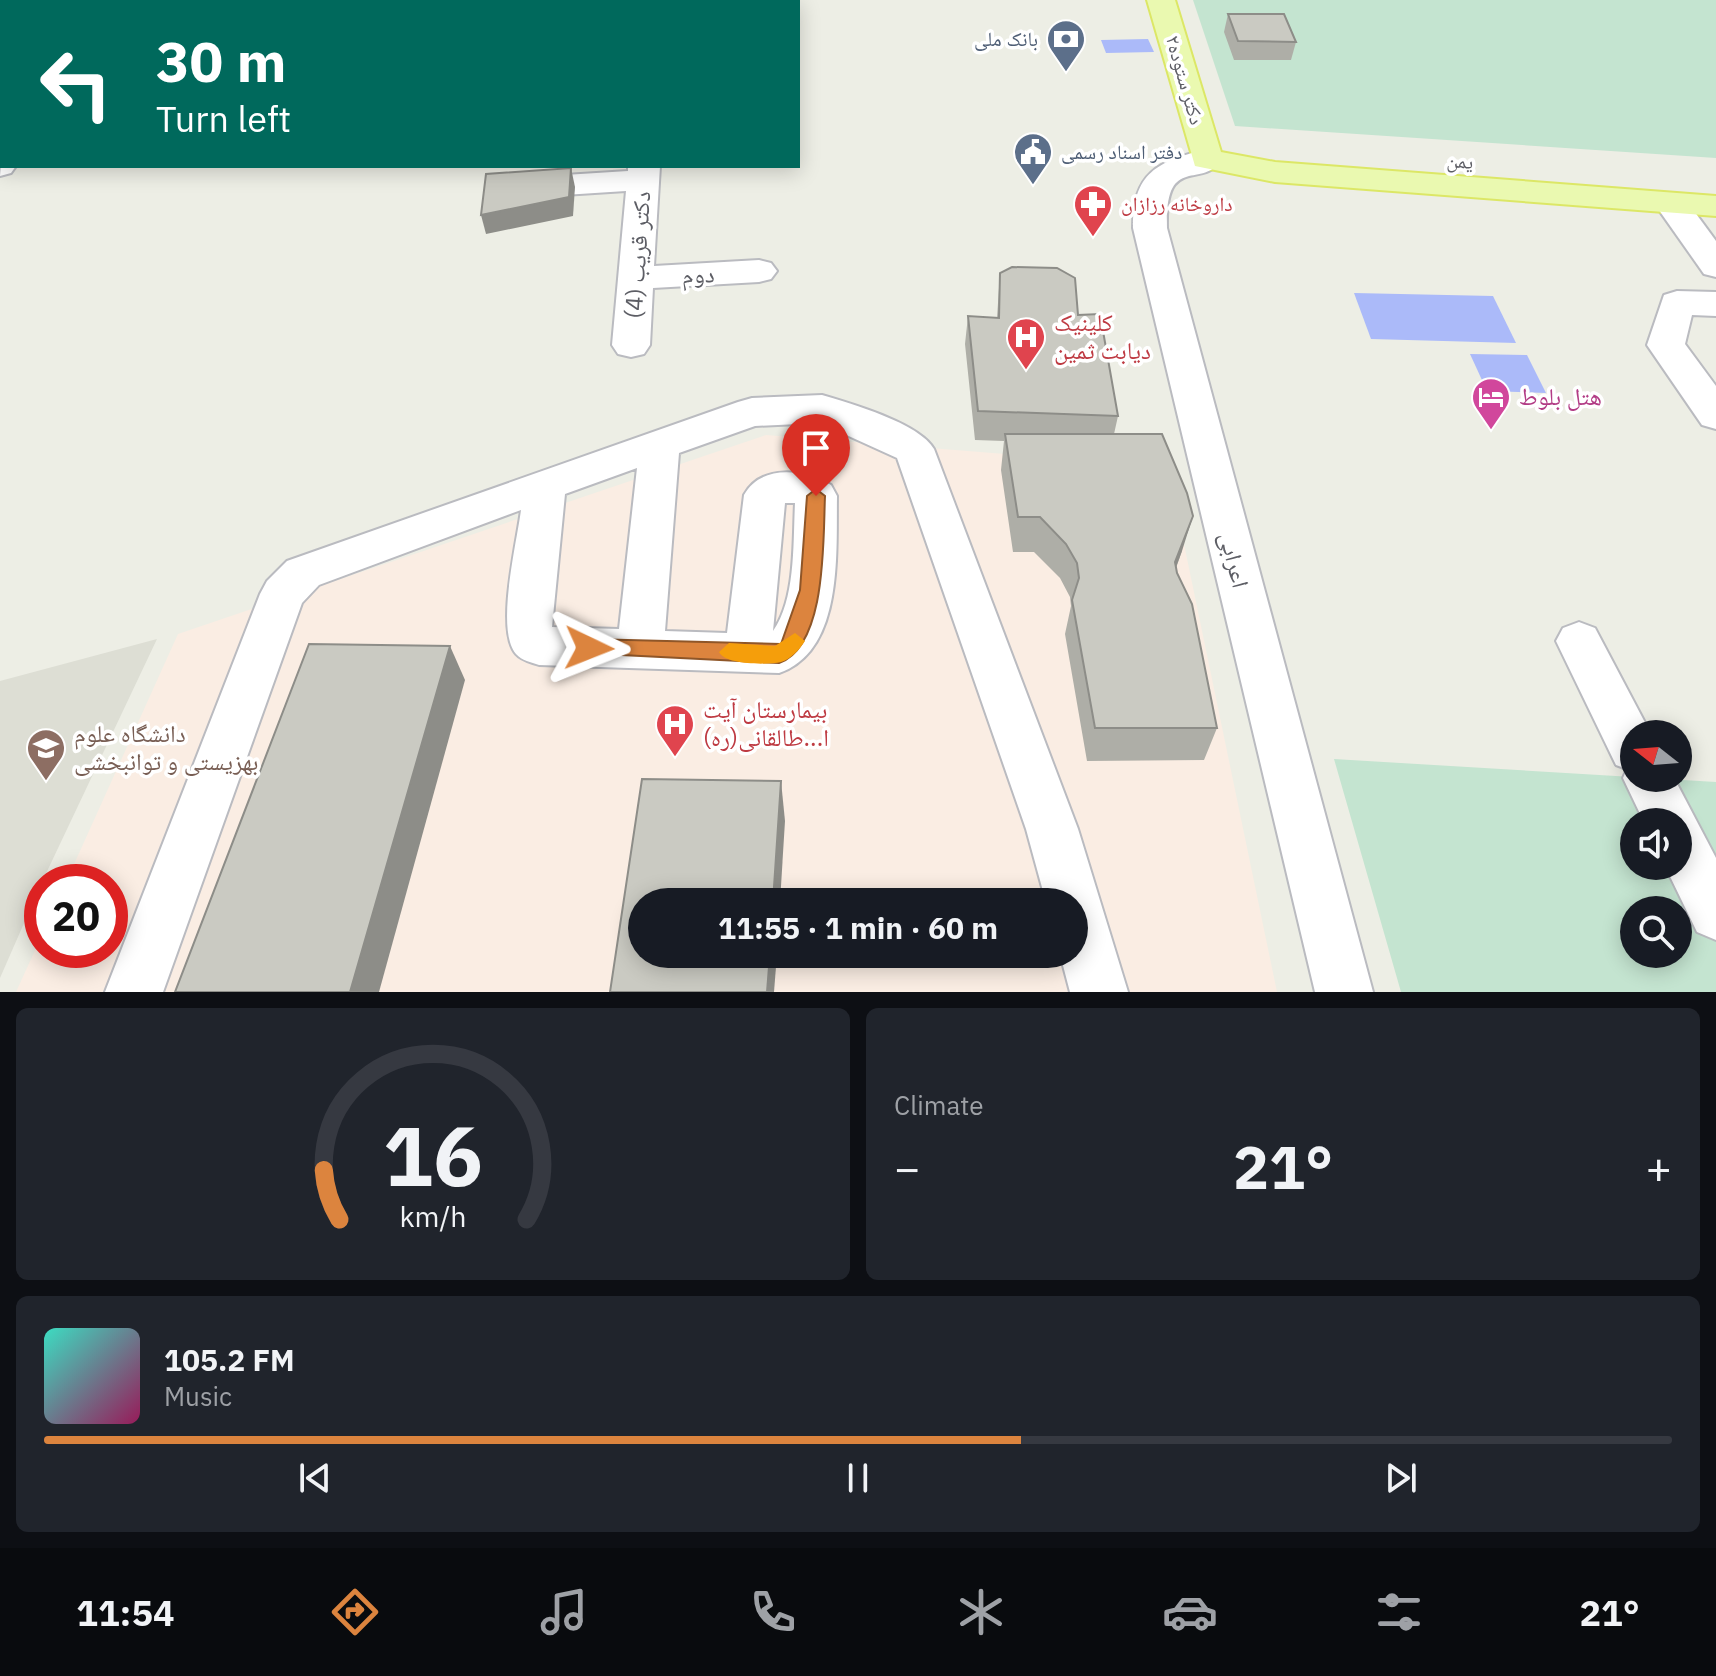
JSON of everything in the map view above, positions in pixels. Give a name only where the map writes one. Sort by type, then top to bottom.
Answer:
[{"type":"main road","name":"دکتر ستوده۲","points":[[1161,0],[1205,152]]},
{"type":"main road","name":"یمن","points":[[1205,152],[1275,172],[1663,188],[1716,178]]},
{"type":"main road","name":"یمن","points":[[1663,188],[1716,206]]},
{"type":"street","name":"اعرابی","points":[[1205,152],[1170,170],[1156,183],[1149,203],[1150,228],[1344,992]]},
{"type":"street","points":[[504,189],[644,173]]},
{"type":"street","name":"دکتر قریب (4)","points":[[631,345],[644,173]]},
{"type":"street","points":[[1663,188],[1716,266]]},
{"type":"street","name":"دوم","points":[[636,278],[759,271]]},
{"type":"street","points":[[1716,304],[1677,303],[1666,345],[1716,415]]},
{"type":"street","points":[[134,992],[283,594],[303,573],[329,561],[752,412],[822,409],[858,421],[914,449],[1052,829],[1070,888]]},
{"type":"street","points":[[640,649],[660,444]]},
{"type":"street","points":[[545,485],[529,627],[531,639],[539,646],[748,652]]},
{"type":"street","points":[[1579,641],[1620,722]]},
{"type":"street","points":[[1692,865],[1715,909]]},
{"type":"street","points":[[1088,953],[1099,992]]},
{"type":"shaded area","name":"بیمارستان آیت ا...طالقانی(ره)","points":[[766,435],[1168,467],[1277,992],[16,992],[27,968],[128,968],[128,864],[74,864],[178,634]]},
{"type":"shaded area","name":"دانشگاه علوم بهزیستی و توانبخشی","points":[[157,639],[51,864],[24,864],[24,923],[0,978],[0,681]]},
{"type":"green space","points":[[1193,0],[1716,0],[1716,158],[1235,126]]},
{"type":"green space","points":[[1334,759],[1620,776],[1620,792],[1692,792],[1692,781],[1716,782],[1716,992],[1401,992]]},
{"type":"water","points":[[1148,39],[1154,52],[1106,53],[1101,40]]},
{"type":"water","points":[[1354,293],[1493,296],[1516,343],[1371,339]]},
{"type":"water","points":[[1470,354],[1527,355],[1546,393],[1487,391]]},
{"type":"building","points":[[1228,14],[1284,14],[1296,42],[1238,41]]},
{"type":"building","points":[[571,168],[569,197],[481,215],[486,174]]},
{"type":"building","points":[[1012,267],[1057,268],[1075,278],[1078,315],[1100,314],[1118,416],[978,411],[968,316],[999,318],[1000,273]]},
{"type":"building","points":[[1005,434],[1162,434],[1187,493],[1193,516],[1175,562],[1192,604],[1217,728],[1095,728],[1072,600],[1079,578],[1077,563],[1066,544],[1040,517],[1018,517]]},
{"type":"building","points":[[309,644],[450,646],[350,992],[175,992]]},
{"type":"building","points":[[642,779],[781,781],[774,888],[628,888],[628,968],[769,968],[767,992],[610,992]]},
{"type":"slow traffic","points":[[729,652],[779,654],[788,650],[795,641]]},
{"type":"place","name":"بانک ملی","points":[[1066,73]]},
{"type":"place","name":"دفتر اسناد رسمی","points":[[1033,186]]},
{"type":"place","name":"داروخانه رزازان","points":[[1093,238]]},
{"type":"place","name":"کلینیک دیابت ثمین","points":[[1026,371]]},
{"type":"place","name":"هتل بلوط","points":[[1491,431]]},
{"type":"place","name":"بیمارستان آیت ا...طالقانی(ره)","points":[[675,758]]},
{"type":"place","name":"دانشگاه علوم بهزیستی و توانبخشی","points":[[46,782]]},
{"type":"route","points":[[589,648],[779,654],[788,650],[794,642],[810,590],[816,496]]}]
